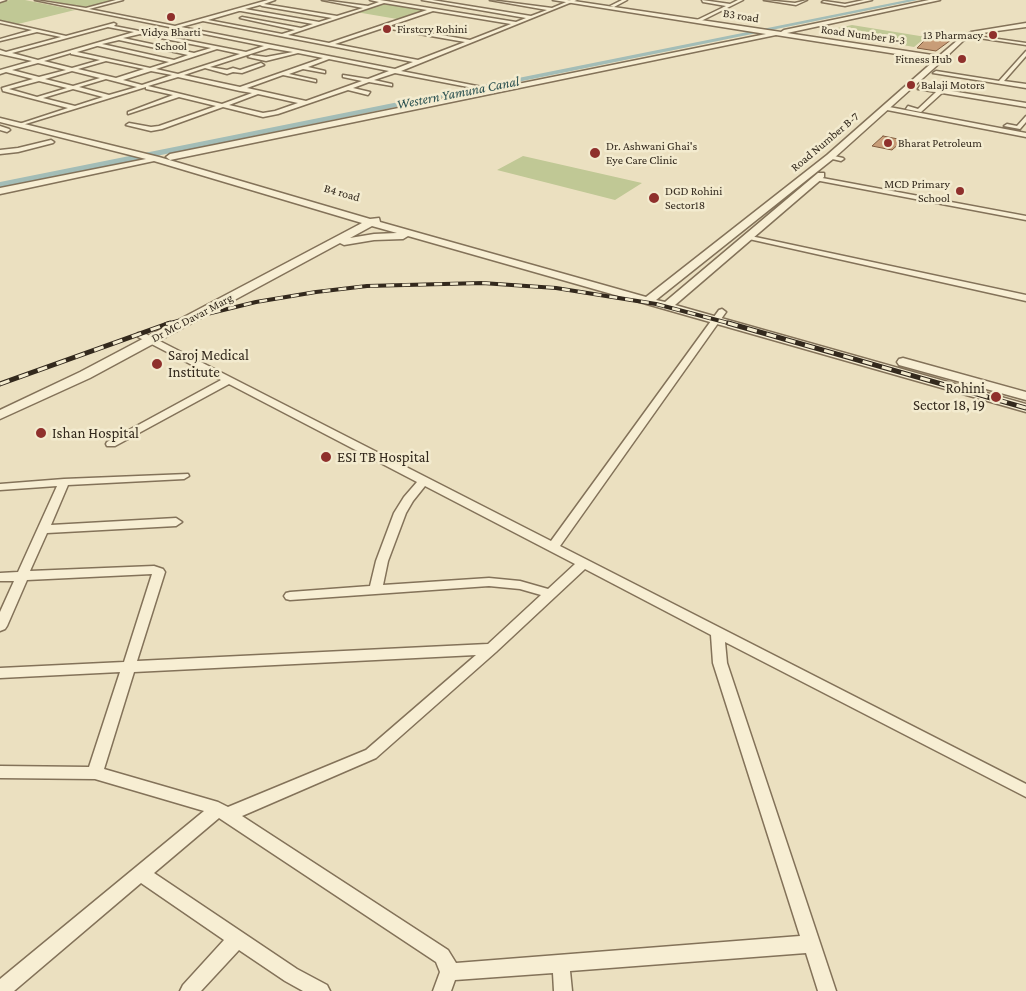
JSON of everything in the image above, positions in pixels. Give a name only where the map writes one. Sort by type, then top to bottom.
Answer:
[{"type":"street","points":[[0,1],[4,0]]},
{"type":"street","points":[[36,0],[490,90]]},
{"type":"street","points":[[84,9],[121,0]]},
{"type":"street","points":[[149,33],[273,0]]},
{"type":"street","points":[[342,3],[351,0]]},
{"type":"street","points":[[373,0],[517,23]]},
{"type":"street","points":[[408,6],[425,0],[532,17]]},
{"type":"street","points":[[443,11],[474,0]]},
{"type":"street","points":[[492,0],[552,9]]},
{"type":"street","name":"B3 road","points":[[556,0],[612,6],[776,33]]},
{"type":"street","points":[[612,6],[625,0]]},
{"type":"street","points":[[705,0],[703,1],[730,6]]},
{"type":"street","points":[[701,20],[741,0]]},
{"type":"street","points":[[766,0],[796,4],[805,0]]},
{"type":"street","points":[[828,0],[824,2],[845,5],[866,0]]},
{"type":"street","points":[[834,0],[845,5]]},
{"type":"street","points":[[169,156],[937,0]]},
{"type":"street","points":[[325,1],[368,7]]},
{"type":"street","points":[[71,52],[302,103],[310,103],[573,1]]},
{"type":"street","name":"B3 road","points":[[573,1],[762,27],[776,33]]},
{"type":"street","points":[[282,36],[384,2]]},
{"type":"street","points":[[258,4],[337,17]]},
{"type":"street","points":[[265,14],[301,4]]},
{"type":"street","points":[[479,17],[515,4]]},
{"type":"street","points":[[238,10],[318,24]]},
{"type":"street","points":[[309,13],[319,10]]},
{"type":"street","points":[[329,44],[433,10]]},
{"type":"street","points":[[344,11],[353,12]]},
{"type":"street","points":[[222,15],[301,29]]},
{"type":"street","points":[[1,53],[133,19]]},
{"type":"street","points":[[228,25],[248,19]]},
{"type":"street","points":[[273,24],[290,19]]},
{"type":"street","points":[[203,20],[419,62]]},
{"type":"street","points":[[0,24],[68,36]]},
{"type":"street","points":[[109,26],[266,59],[298,52]]},
{"type":"street","points":[[383,26],[471,41]]},
{"type":"street","name":"Road Number B-7","points":[[648,301],[830,156],[884,108],[945,58],[979,36],[1026,27]]},
{"type":"street","name":"Road Number B-7","points":[[672,303],[841,159],[936,73],[945,58],[961,40],[973,33],[987,30],[1026,27]]},
{"type":"street","points":[[7,38],[38,30]]},
{"type":"street","points":[[2,71],[141,32]]},
{"type":"street","name":"Road Number B-3","points":[[776,33],[945,58]]},
{"type":"street","points":[[979,36],[1026,44]]},
{"type":"street","points":[[144,44],[167,37]]},
{"type":"street","points":[[0,38],[36,45]]},
{"type":"street","points":[[118,39],[195,55]]},
{"type":"street","points":[[278,48],[304,40]]},
{"type":"street","points":[[162,48],[186,41]]},
{"type":"street","points":[[96,58],[137,43]]},
{"type":"street","points":[[178,52],[201,44]]},
{"type":"street","points":[[96,45],[174,62]]},
{"type":"street","points":[[130,52],[152,46]]},
{"type":"street","points":[[21,126],[268,46]]},
{"type":"street","points":[[116,80],[218,48]]},
{"type":"street","points":[[130,65],[170,50]]},
{"type":"street","points":[[1,53],[263,115],[302,103]]},
{"type":"street","points":[[1000,83],[1026,54]]},
{"type":"street","points":[[116,62],[141,55]]},
{"type":"street","points":[[240,89],[329,58]]},
{"type":"street","points":[[2,89],[106,60]]},
{"type":"street","points":[[221,61],[252,68]]},
{"type":"street","points":[[288,64],[324,74],[304,85]]},
{"type":"street","points":[[1017,64],[1026,65]]},
{"type":"street","points":[[203,67],[228,72],[233,70],[240,72],[261,65]]},
{"type":"street","points":[[2,71],[110,96]]},
{"type":"street","points":[[270,72],[314,81]]},
{"type":"street","points":[[936,73],[1026,86]]},
{"type":"street","points":[[208,82],[226,76]]},
{"type":"street","points":[[345,76],[390,85]]},
{"type":"street","points":[[38,98],[105,78]]},
{"type":"street","points":[[337,85],[368,93]]},
{"type":"street","points":[[921,86],[941,91],[1026,103]]},
{"type":"street","points":[[921,86],[1026,103]]},
{"type":"street","points":[[2,89],[75,108]]},
{"type":"street","points":[[274,96],[290,91]]},
{"type":"street","points":[[919,111],[941,91]]},
{"type":"street","points":[[129,124],[151,129],[160,128],[257,93]]},
{"type":"street","points":[[130,113],[179,95]]},
{"type":"street","points":[[884,108],[919,111],[1025,134]]},
{"type":"street","points":[[896,109],[1018,128],[1026,118]]},
{"type":"street","name":"B4 road","points":[[0,112],[140,151],[169,156],[372,218],[422,237],[658,294],[672,303]]},
{"type":"street","name":"B4 road","points":[[0,120],[124,153],[154,159],[372,218],[524,261],[648,301],[672,303]]},
{"type":"street","points":[[0,128],[7,130]]},
{"type":"street","points":[[0,152],[52,142]]},
{"type":"street","points":[[830,156],[841,159]]},
{"type":"street","points":[[0,191],[154,159]]},
{"type":"street","points":[[817,179],[1026,218]]},
{"type":"street","points":[[0,404],[146,337],[372,218]]},
{"type":"street","name":"Dr MC Davar Marg","points":[[0,415],[76,379],[146,337],[326,246],[372,218]]},
{"type":"street","points":[[326,246],[374,237],[422,237]]},
{"type":"street","points":[[749,237],[1026,298]]},
{"type":"street","points":[[672,303],[1026,408]]},
{"type":"street","points":[[718,316],[1026,396]]},
{"type":"street","points":[[552,547],[718,316]]},
{"type":"street","points":[[146,337],[1026,791]]},
{"type":"street","points":[[111,444],[229,380]]},
{"type":"street","points":[[0,487],[184,476]]},
{"type":"street","points":[[376,589],[382,561],[400,513],[408,499],[424,481]]},
{"type":"street","points":[[0,626],[64,482]]},
{"type":"street","points":[[43,529],[176,522]]},
{"type":"street","points":[[0,991],[140,873],[223,812],[370,754],[491,649],[584,563]]},
{"type":"street","points":[[0,577],[157,570],[159,575],[95,772]]},
{"type":"street","points":[[290,596],[467,583],[506,582],[550,594]]},
{"type":"street","points":[[717,632],[720,663],[826,991]]},
{"type":"street","points":[[0,674],[491,649]]},
{"type":"street","points":[[0,772],[95,772],[223,812],[442,956],[450,972],[442,991]]},
{"type":"street","points":[[140,873],[291,975],[321,991]]},
{"type":"street","points":[[189,991],[237,939]]},
{"type":"street","points":[[450,972],[561,965],[811,944]]},
{"type":"street","points":[[561,965],[563,991]]},
{"type":"green space","points":[[25,0],[75,10],[18,24],[0,20],[0,2]]},
{"type":"green space","points":[[47,0],[115,0],[84,8]]},
{"type":"green space","points":[[385,3],[426,10],[397,19],[356,12]]},
{"type":"green space","points":[[852,25],[926,37],[914,47],[823,31]]},
{"type":"green space","points":[[523,156],[642,183],[615,200],[497,170]]},
{"type":"building","points":[[928,37],[951,40],[936,51],[917,48]]},
{"type":"building","name":"Bharat Petroleum","points":[[883,136],[903,140],[892,150],[872,146]]},
{"type":"waterway","name":"Western Yamuna Canal","points":[[0,185],[915,0]]},
{"type":"railway","points":[[170,323],[256,302],[316,292],[367,286],[482,283],[556,288],[656,304],[732,324]]},
{"type":"railway","points":[[0,384],[170,323]]},
{"type":"railway","points":[[728,323],[1026,408]]},
{"type":"place","name":"Vidya Bharti School","points":[[171,17]]},
{"type":"place","name":"Firstcry Rohini","points":[[387,29]]},
{"type":"place","name":"13 Pharmacy","points":[[993,35]]},
{"type":"place","name":"Fitness Hub","points":[[962,59]]},
{"type":"place","name":"Balaji Motors","points":[[911,85]]},
{"type":"place","name":"Bharat Petroleum","points":[[888,143]]},
{"type":"place","name":"Dr. Ashwani Ghai's Eye Care Clinic","points":[[595,153]]},
{"type":"place","name":"MCD Primary School","points":[[960,191]]},
{"type":"place","name":"DGD Rohini Sector18","points":[[654,198]]},
{"type":"place","name":"Saroj Medical Institute","points":[[157,364]]},
{"type":"place","name":"Rohini Sector 18, 19","points":[[996,397]]},
{"type":"place","name":"Ishan Hospital","points":[[41,433]]},
{"type":"place","name":"ESI TB Hospital","points":[[326,457]]}]
